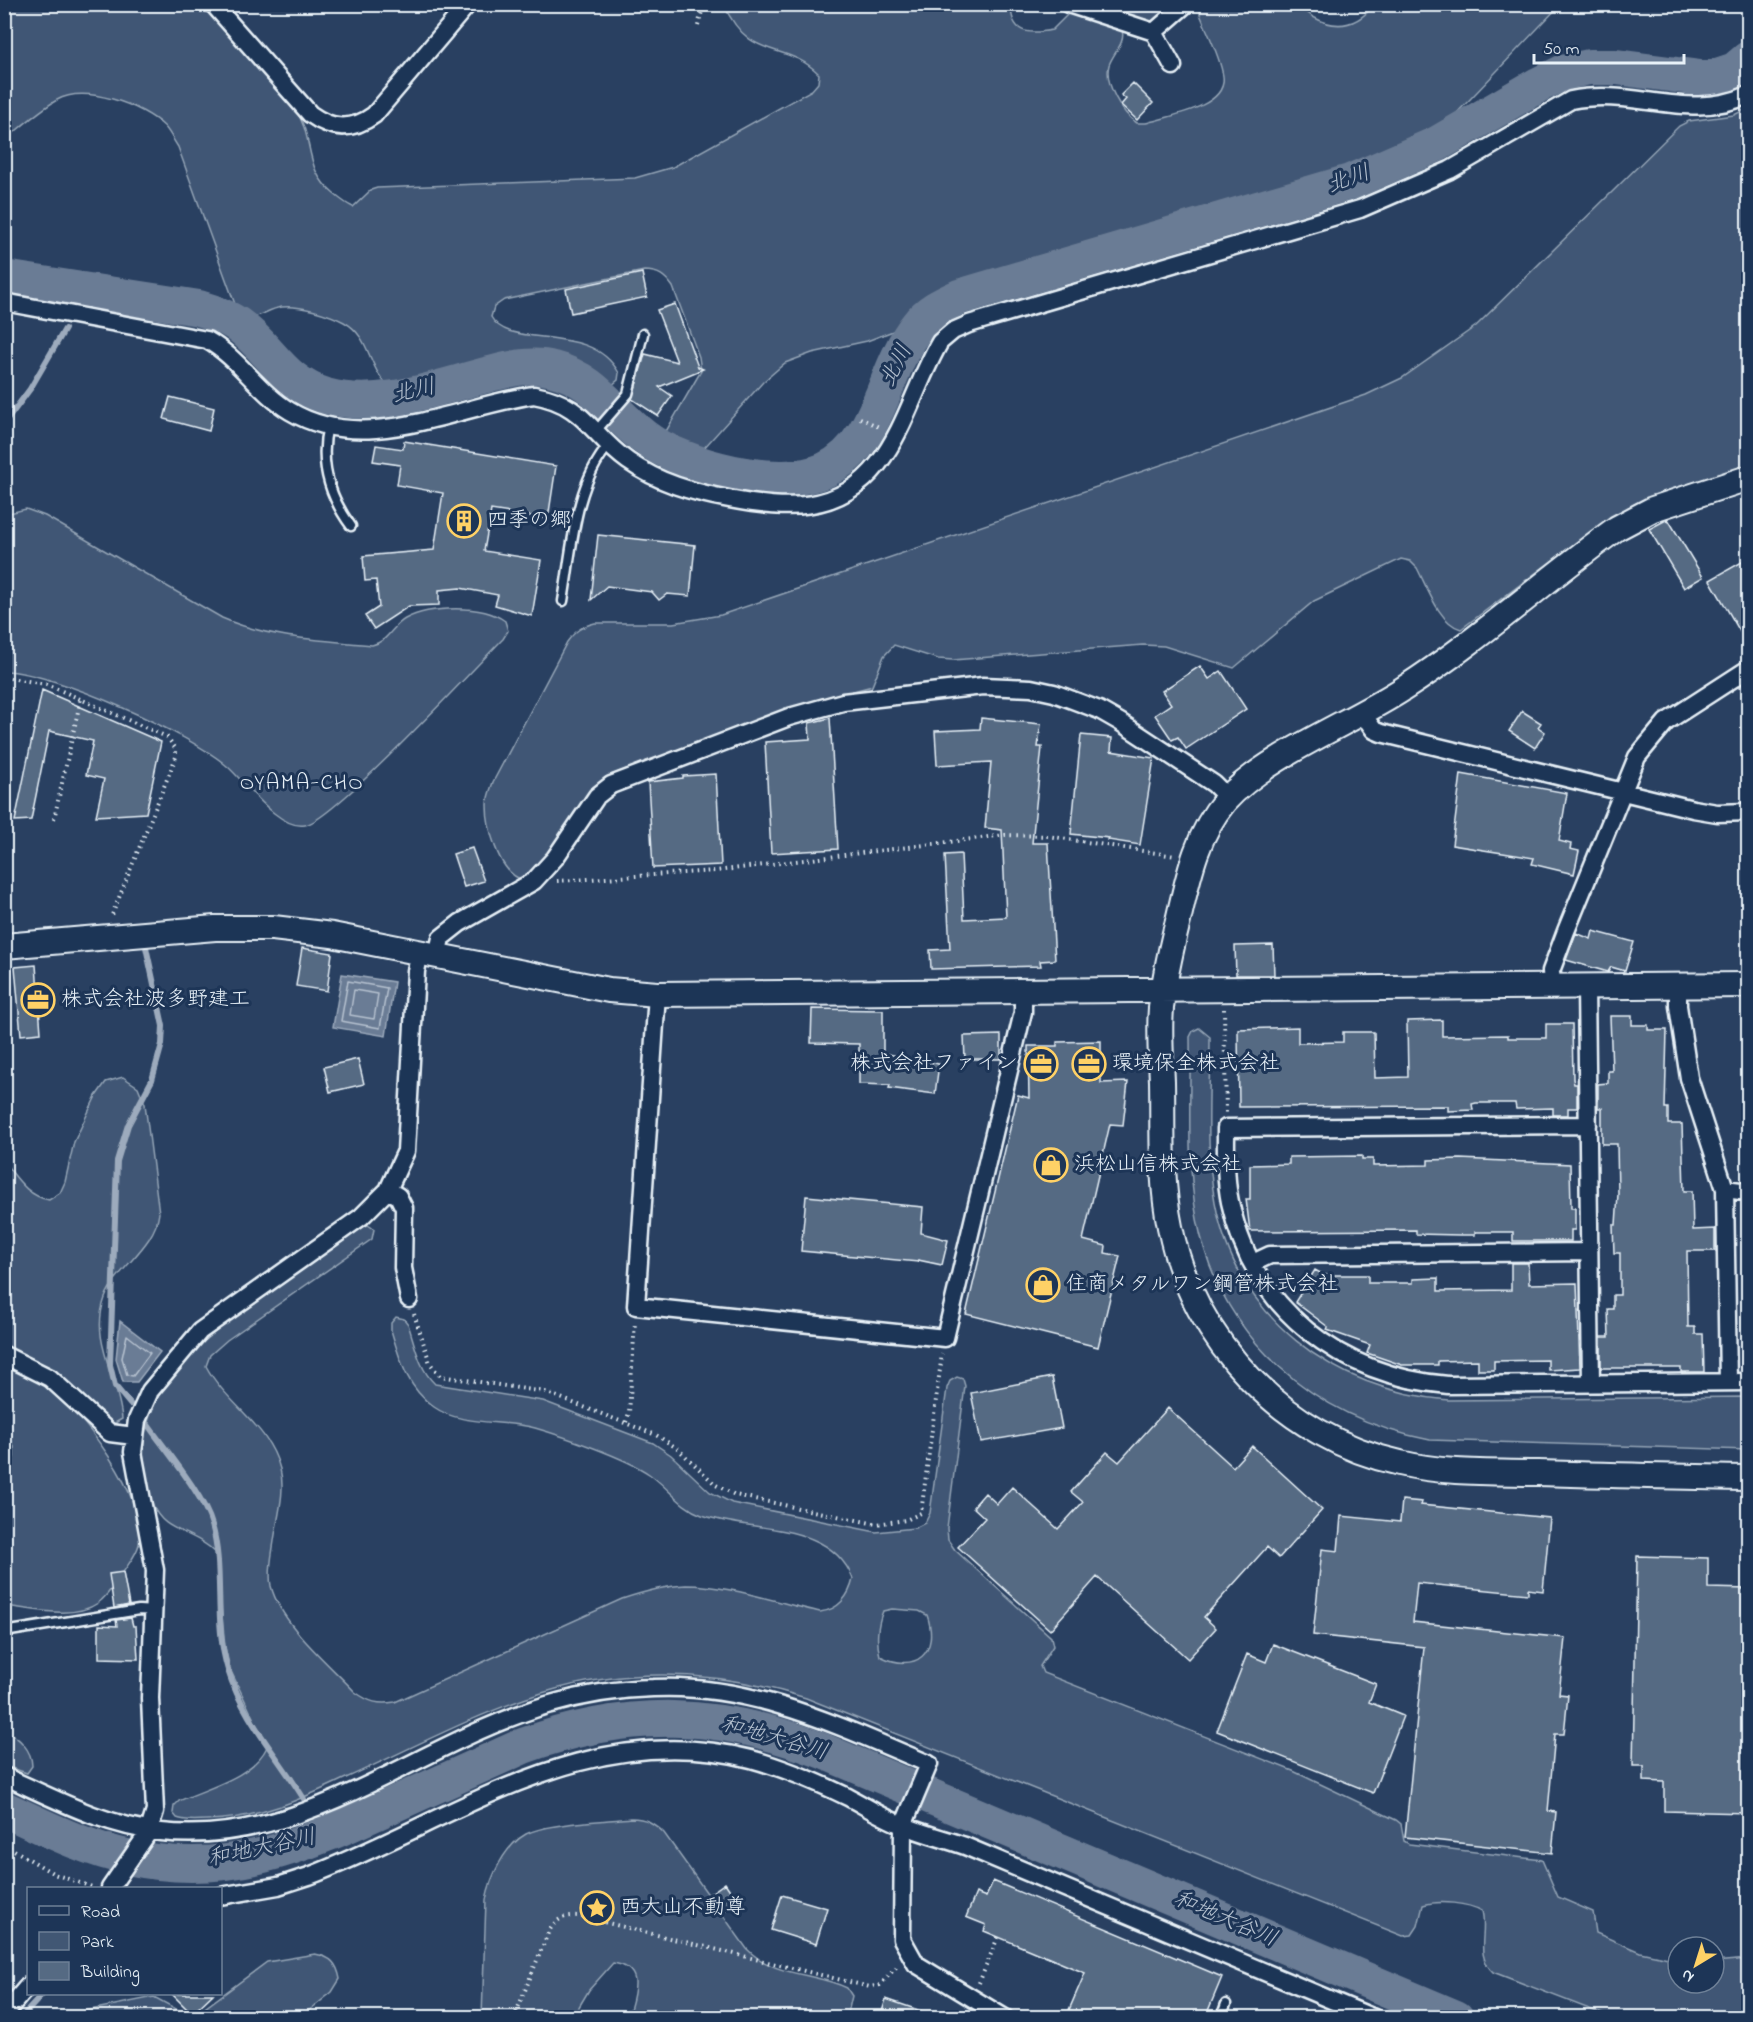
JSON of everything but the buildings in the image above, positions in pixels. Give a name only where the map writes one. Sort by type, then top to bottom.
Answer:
[{"type":"street","points":[[213,4],[310,114],[328,125],[349,127],[363,123],[374,115],[468,4]]},
{"type":"street","points":[[1068,4],[1154,32],[1173,66]]},
{"type":"street","points":[[1154,32],[1186,4]]},
{"type":"street","points":[[4,302],[207,340],[221,348],[270,398],[292,412],[328,425],[367,430],[392,427],[534,395],[555,399],[601,427],[609,445],[649,474],[698,494],[790,508],[815,504],[846,491],[860,482],[878,465],[892,443],[940,342],[953,331],[969,324],[1360,209],[1450,170],[1571,100],[1592,96],[1614,96],[1710,107],[1730,103],[1749,95]]},
{"type":"street","points":[[1749,478],[1653,509],[1617,528],[1438,665],[1362,713],[1253,776],[1228,798],[1204,832],[1193,860],[1161,1011],[1164,1178],[1169,1225],[1176,1254],[1194,1298],[1213,1332],[1229,1356],[1270,1397],[1317,1431],[1343,1444],[1379,1458],[1426,1468],[1749,1478]]},
{"type":"street","points":[[1552,986],[1551,971],[1637,757],[1666,722],[1749,669]]},
{"type":"street","points":[[112,1885],[149,1832],[155,1811],[150,1698],[154,1611],[153,1554],[135,1467],[134,1436],[137,1420],[150,1391],[200,1331],[361,1217],[388,1190],[401,1167],[409,1135],[416,971],[441,938],[460,923],[522,890],[540,875],[586,810],[610,784],[789,717],[843,702],[983,686],[1023,687],[1054,693],[1099,710],[1120,722],[1214,784],[1228,798]]},
{"type":"street","points":[[1362,713],[1374,730],[1381,734],[1705,811],[1749,812]]},
{"type":"street","points":[[4,946],[215,928],[273,928],[332,935],[609,990],[657,994],[1749,985]]},
{"type":"street","points":[[1678,985],[1689,1078],[1725,1189],[1728,1382]]},
{"type":"street","points":[[1586,986],[1591,1383]]},
{"type":"street","points":[[657,994],[636,1306],[945,1338],[1023,1012],[1023,991]]},
{"type":"street","points":[[1588,1125],[1226,1128],[1230,1200],[1240,1234],[1267,1287],[1298,1323],[1335,1351],[1378,1372],[1401,1379],[1448,1385],[1749,1382]]},
{"type":"street","points":[[1725,1189],[1749,1192]]},
{"type":"street","points":[[388,1190],[403,1202],[403,1268],[409,1299]]},
{"type":"street","points":[[1253,1263],[1270,1255],[1590,1252]]},
{"type":"street","points":[[4,1355],[50,1378],[110,1433],[134,1436]]},
{"type":"street","points":[[4,1776],[106,1820],[149,1832],[216,1833],[271,1824],[316,1807],[512,1718],[582,1696],[628,1689],[693,1688],[766,1700],[802,1710],[929,1764],[905,1822],[902,1940],[909,1955],[927,1972],[1005,2018]]},
{"type":"street","points":[[222,1896],[278,1886],[309,1876],[535,1775],[565,1764],[626,1751],[689,1749],[751,1760],[810,1780],[1374,2018]]},
{"type":"street","points":[[4,2014],[27,1987]]},
{"type":"lane","points":[[601,427],[625,398],[643,334]]},
{"type":"lane","points":[[328,425],[324,441],[327,479],[333,496],[351,526]]},
{"type":"lane","points":[[563,601],[578,512],[596,460],[609,445]]},
{"type":"lane","points":[[4,1632],[139,1610],[154,1611]]},
{"type":"lane","points":[[1221,2018],[1226,2004]]},
{"type":"path","points":[[698,26],[704,4]]},
{"type":"path","points":[[860,418],[879,427]]},
{"type":"path","points":[[4,677],[46,684],[81,698],[167,737],[176,749],[176,757],[112,917],[113,937]]},
{"type":"path","points":[[54,819],[81,698]]},
{"type":"path","points":[[540,875],[547,882],[716,872],[1020,834],[1048,836],[1193,860]]},
{"type":"path","points":[[1224,1005],[1226,1128]]},
{"type":"path","points":[[409,1299],[430,1363],[440,1376],[546,1392],[668,1440],[725,1491],[876,1524],[906,1521],[921,1513],[945,1338]]},
{"type":"path","points":[[626,1422],[629,1413],[636,1306]]},
{"type":"path","points":[[4,1844],[54,1874],[93,1887]]},
{"type":"path","points":[[514,2018],[555,1922],[566,1915],[579,1916],[875,1987],[909,1955]]},
{"type":"path","points":[[980,1978],[998,1937]]},
{"type":"green space","points":[[1260,3],[1294,5],[1322,21],[1339,25],[1361,17],[1374,5],[1560,5],[1453,117],[1431,136],[1391,158],[1302,190],[957,290],[933,300],[893,331],[867,341],[812,353],[785,363],[763,382],[704,448],[695,453],[676,448],[669,442],[665,433],[701,371],[699,357],[673,287],[661,275],[644,271],[504,300],[494,307],[491,317],[500,327],[515,333],[571,341],[589,347],[606,357],[619,373],[618,380],[612,385],[605,384],[575,367],[552,361],[528,359],[392,388],[378,373],[360,337],[344,322],[323,313],[297,307],[282,307],[254,316],[243,313],[236,307],[178,147],[165,127],[143,111],[113,99],[83,94],[69,96],[43,109],[5,140],[5,5],[203,5],[294,107],[305,130],[317,174],[334,194],[353,207],[371,190],[377,188],[635,178],[673,167],[812,90],[818,83],[819,74],[793,57],[757,43],[745,35],[734,23],[724,5],[1011,5],[1017,27],[1028,32],[1052,30],[1069,13],[1122,30],[1121,44],[1109,65],[1109,80],[1120,105],[1131,119],[1137,123],[1146,123],[1207,103],[1222,87],[1221,68],[1200,14],[1201,5]]},
{"type":"green space","points":[[1088,5],[1174,5],[1153,21],[1146,22]]},
{"type":"green space","points":[[1748,108],[1748,465],[1669,490],[1629,507],[1593,530],[1461,629],[1446,620],[1440,612],[1417,568],[1410,561],[1401,559],[1314,601],[1234,668],[1164,646],[1143,645],[953,660],[938,659],[894,645],[884,656],[872,686],[786,709],[606,777],[583,802],[554,846],[533,870],[520,879],[506,867],[495,847],[488,814],[487,805],[493,782],[567,642],[583,627],[595,623],[673,623],[721,615],[1366,395],[1402,378],[1476,326],[1679,126],[1689,121],[1734,115]]},
{"type":"green space","points":[[26,509],[45,516],[222,618],[259,630],[296,638],[372,645],[386,637],[405,619],[415,615],[441,609],[470,609],[505,621],[508,631],[435,710],[344,798],[320,817],[305,825],[295,825],[274,813],[228,767],[210,753],[154,722],[55,682],[5,671],[5,514]]},
{"type":"green space","points":[[1199,1028],[1210,1037],[1210,1161],[1215,1202],[1227,1244],[1245,1281],[1268,1313],[1297,1341],[1330,1364],[1366,1381],[1406,1393],[1448,1400],[1748,1397],[1748,1450],[1430,1440],[1388,1429],[1348,1413],[1311,1392],[1279,1366],[1250,1336],[1227,1301],[1209,1262],[1197,1219],[1190,1151],[1190,1037],[1193,1031]]},
{"type":"green space","points":[[123,1077],[138,1087],[145,1104],[159,1213],[151,1236],[111,1287],[105,1298],[101,1314],[100,1329],[106,1359],[120,1404],[122,1419],[113,1424],[54,1372],[5,1347],[4,1162],[23,1186],[35,1195],[49,1200],[60,1193],[65,1182],[74,1142],[96,1096],[106,1082]]},
{"type":"green space","points":[[368,1225],[374,1229],[372,1239],[227,1340],[210,1355],[206,1366],[214,1380],[267,1440],[280,1469],[282,1496],[270,1575],[276,1601],[307,1643],[355,1692],[365,1698],[379,1703],[395,1702],[622,1599],[654,1590],[686,1585],[719,1588],[820,1612],[832,1609],[842,1602],[853,1579],[842,1560],[827,1547],[788,1532],[702,1515],[687,1507],[649,1474],[610,1455],[535,1428],[470,1420],[445,1413],[434,1407],[417,1391],[401,1363],[391,1330],[391,1323],[396,1317],[404,1319],[408,1324],[421,1364],[435,1384],[543,1401],[653,1443],[671,1455],[710,1492],[732,1503],[876,1532],[915,1528],[925,1523],[930,1513],[947,1388],[950,1381],[957,1377],[963,1379],[965,1386],[947,1528],[948,1540],[955,1550],[1051,1637],[1053,1646],[1040,1666],[1043,1673],[1293,1771],[1396,1820],[1401,1824],[1404,1841],[1409,1844],[1542,1860],[1558,1897],[1593,1912],[1596,1933],[1640,1952],[1666,1957],[1666,1995],[1726,1995],[1726,1961],[1748,1959],[1748,2017],[1610,2017],[1493,1972],[1484,1958],[1482,1911],[1476,1908],[1445,1903],[1423,1905],[1418,1926],[1412,1935],[1403,1936],[806,1698],[740,1682],[707,1677],[641,1676],[575,1684],[517,1701],[467,1721],[329,1786],[262,1812],[226,1819],[185,1820],[177,1818],[173,1813],[174,1806],[179,1801],[240,1774],[260,1757],[267,1747],[230,1669],[225,1647],[216,1553],[207,1545],[164,1521],[158,1514],[153,1505],[144,1465],[146,1429],[158,1397],[177,1369],[202,1343],[231,1319],[341,1240]],"holes":[[[892,1609],[919,1611],[927,1615],[930,1640],[922,1657],[904,1663],[880,1656],[878,1634],[883,1611]]]},
{"type":"green space","points":[[5,1363],[45,1384],[76,1413],[109,1456],[134,1504],[140,1525],[137,1551],[109,1592],[102,1600],[88,1608],[53,1612],[5,1606],[5,1472],[14,1457],[14,1447],[5,1429]]},
{"type":"green space","points":[[4,1730],[15,1736],[27,1749],[32,1766],[27,1773],[5,1766]]},
{"type":"green space","points":[[631,1818],[649,1822],[664,1833],[747,1949],[758,1958],[769,1965],[847,1988],[852,1996],[847,2017],[628,2017],[635,1991],[634,1976],[630,1970],[613,1963],[589,1990],[573,2017],[482,2017],[486,1900],[491,1882],[505,1854],[518,1839],[536,1830]]},
{"type":"green space","points":[[315,1954],[332,1962],[340,1979],[332,1992],[301,2017],[56,2017],[154,1997],[189,2016],[198,2013],[267,1962]]},
{"type":"water","points":[[342,974],[394,982],[386,1036],[333,1027]]},
{"type":"water","points":[[120,1321],[160,1352],[137,1382],[123,1382],[116,1359]]},
{"type":"waterway","name":"北川","points":[[4,278],[199,308],[223,316],[249,333],[298,382],[326,396],[346,400],[367,401],[408,396],[521,367],[545,367],[568,374],[581,381],[603,398],[644,437],[682,458],[732,473],[758,477],[806,476],[825,470],[844,458],[858,443],[870,424],[906,343],[918,325],[931,312],[959,297],[1350,182],[1437,144],[1562,73],[1589,67],[1616,67],[1708,79],[1735,70],[1748,59]]},
{"type":"waterway","points":[[83,297],[87,290]]},
{"type":"waterway","points":[[4,424],[30,389],[65,329]]},
{"type":"waterway","points":[[130,1404],[115,1386],[110,1365],[117,1161],[128,1125],[152,1080],[162,1044],[163,1026],[146,947]]},
{"type":"waterway","points":[[148,1425],[193,1487],[212,1525],[218,1560],[221,1633],[228,1670],[235,1688],[252,1721],[304,1799]]},
{"type":"waterway","name":"和地大谷川","points":[[4,1809],[80,1843],[127,1857],[164,1863],[198,1864],[231,1861],[294,1846],[357,1821],[523,1746],[562,1734],[600,1725],[637,1720],[710,1721],[784,1737],[823,1751],[1456,2018]]},
{"type":"waterway","points":[[319,1822],[327,1835]]},
{"type":"waterway","points":[[149,1875],[161,1862]]},
{"type":"waterway","points":[[21,2018],[42,1995]]},
{"type":"place","name":"四季の郷","points":[[464,521]]},
{"type":"place","name":"株式会社波多野建工","points":[[38,1000]]},
{"type":"place","name":"株式会社ファイン","points":[[1041,1064]]},
{"type":"place","name":"環境保全株式会社","points":[[1089,1064]]},
{"type":"place","name":"浜松山信株式会社","points":[[1051,1165]]},
{"type":"place","name":"住商メタルワン鋼管株式会社","points":[[1043,1285]]},
{"type":"place","name":"西大山不動尊","points":[[597,1908]]},
{"type":"district","name":"OYAMA-CHO","points":[[302,784]]}]
